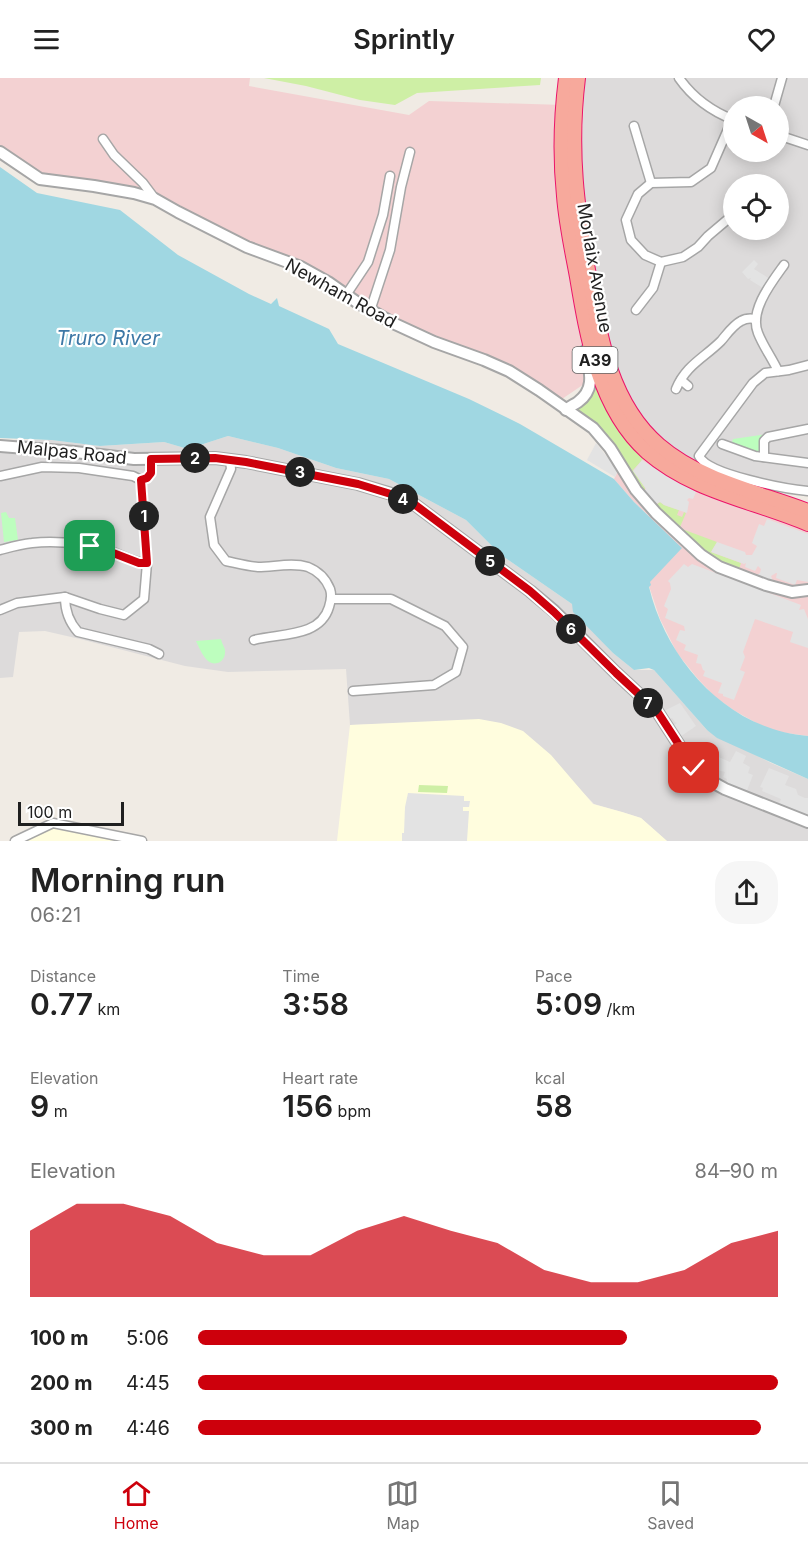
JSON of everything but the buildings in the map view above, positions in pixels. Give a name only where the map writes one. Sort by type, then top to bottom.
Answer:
[{"type":"highway","name":"Morlaix Avenue","points":[[566,78],[561,128],[562,177],[567,224],[592,351],[616,412],[629,432],[648,452],[668,467],[712,491],[808,524]]},
{"type":"highway","name":"Morlaix Avenue","points":[[578,78],[573,145],[579,220],[604,349],[611,372],[627,408],[652,440],[689,466],[729,484],[808,511]]},
{"type":"street","points":[[679,78],[704,105],[723,116]]},
{"type":"street","points":[[777,96],[782,78]]},
{"type":"street","points":[[634,126],[651,183]]},
{"type":"street","points":[[789,139],[808,145]]},
{"type":"street","points":[[103,140],[155,199]]},
{"type":"street","points":[[723,142],[711,168],[691,182],[651,183],[638,194],[626,220],[632,240],[645,255],[661,262],[683,257],[698,247],[723,223]]},
{"type":"street","name":"Newham Road","points":[[0,152],[40,179],[94,186],[155,199],[247,247],[301,267],[328,282],[370,311],[434,342],[509,371],[584,421],[599,435],[636,490],[656,513],[710,561],[730,572],[781,590],[792,592],[808,590]]},
{"type":"street","points":[[370,311],[390,250],[400,188],[410,152]]},
{"type":"street","points":[[345,295],[368,262],[383,215],[390,176]]},
{"type":"street","points":[[636,310],[653,288],[661,262]]},
{"type":"street","points":[[778,371],[758,333],[755,319],[761,301],[784,266]]},
{"type":"street","points":[[566,410],[584,397],[590,384],[583,312]]},
{"type":"street","points":[[676,389],[685,383],[698,360],[738,323],[747,319],[755,319]]},
{"type":"street","points":[[808,364],[794,369],[765,373],[759,377],[699,456],[702,461],[738,476],[764,484],[808,491]]},
{"type":"street","points":[[764,457],[764,441],[768,437],[808,429]]},
{"type":"street","points":[[722,444],[750,454],[808,464]]},
{"type":"street","name":"Malpas Road","points":[[0,446],[151,459],[215,458],[246,462],[358,484],[414,504],[530,591],[554,612],[657,711],[690,762],[705,778],[725,789],[808,822]]},
{"type":"street","points":[[0,476],[42,467],[79,468],[133,476],[141,480],[147,478],[151,473],[151,459]]},
{"type":"street","points":[[230,460],[231,469],[210,517],[214,545],[226,561],[257,567],[302,566],[311,568],[319,573],[331,592],[327,613],[322,620],[310,628],[298,633],[266,636],[254,640]]},
{"type":"street","points":[[0,610],[17,603],[65,597],[124,615],[144,599],[147,563],[141,480]]},
{"type":"street","points":[[0,550],[32,543],[59,542],[90,546],[139,563],[147,563]]},
{"type":"street","points":[[65,597],[67,616],[78,632],[149,649],[159,654]]},
{"type":"street","points":[[331,599],[391,599],[445,626],[463,647],[456,672],[434,685],[353,691]]},
{"type":"street","points":[[15,841],[53,823],[142,841]]},
{"type":"shaded area","points":[[0,78],[250,78],[249,86],[409,115],[429,101],[563,105],[622,423],[808,524],[808,736],[779,732],[760,725],[735,711],[715,697],[677,653],[660,619],[649,586],[649,516],[614,479],[622,469],[614,455],[566,410],[574,404],[590,380],[562,399],[509,371],[434,342],[301,267],[155,199],[56,182],[0,152]]},
{"type":"shaded area","points":[[585,78],[808,78],[808,491],[730,473],[697,460],[695,462],[656,436],[638,413],[615,364],[609,344],[599,300],[582,183]]},
{"type":"shaded area","points":[[754,260],[758,264],[754,269],[770,279],[763,288],[750,280],[751,278],[748,279],[742,272]]},
{"type":"shaded area","points":[[228,436],[278,448],[336,468],[389,479],[466,520],[501,555],[572,604],[613,653],[634,670],[654,670],[707,730],[808,779],[808,841],[667,841],[641,818],[594,804],[576,785],[460,721],[350,725],[346,669],[228,672],[185,666],[45,631],[19,632],[13,677],[0,678],[0,440],[51,440],[100,446],[164,442],[188,449]]},
{"type":"shaded area","points":[[596,443],[615,467],[617,473],[615,477],[587,460]]},
{"type":"shaded area","points":[[642,460],[696,492],[693,499],[687,500],[689,502],[687,513],[660,502],[656,506],[643,492],[646,489],[633,471]]},
{"type":"shaded area","points":[[767,519],[808,534],[808,582],[797,580],[795,585],[776,578],[777,573],[771,576],[773,581],[754,575],[760,573],[761,569],[758,566],[755,571],[745,567],[746,563],[711,552],[717,542],[745,552],[746,555],[752,555],[757,546],[752,543],[759,524],[764,526]]},
{"type":"shaded area","points":[[684,564],[688,567],[692,564],[801,605],[799,610],[804,609],[808,619],[808,648],[790,642],[793,632],[755,619],[743,652],[745,657],[740,670],[745,672],[734,700],[718,693],[722,683],[703,676],[705,671],[701,664],[696,663],[698,655],[684,650],[686,645],[676,640],[680,630],[685,631],[684,626],[665,618],[668,609],[664,606],[671,589],[668,581]]},
{"type":"shaded area","points":[[680,703],[696,726],[680,737],[673,726],[677,723],[672,718],[669,719],[664,711]]},
{"type":"shaded area","points":[[479,719],[501,723],[523,731],[551,755],[593,804],[641,818],[667,841],[337,841],[350,725]]},
{"type":"shaded area","points":[[698,748],[730,762],[736,751],[746,756],[743,763],[750,767],[748,773],[753,775],[746,793],[726,784],[727,779],[723,777],[725,772],[717,770],[713,777],[708,773],[709,771],[702,767],[704,763],[693,757]]},
{"type":"shaded area","points":[[769,768],[789,776],[785,785],[796,789],[798,795],[808,798],[808,816],[778,806],[781,799],[762,791],[763,788],[760,787]]},
{"type":"shaded area","points":[[408,793],[464,796],[464,801],[470,801],[469,807],[463,807],[463,811],[469,811],[467,841],[402,841]]},
{"type":"shaded area","points":[[53,823],[142,841],[15,841]]},
{"type":"green space","points":[[264,78],[541,78],[540,85],[417,93],[395,105],[360,100]]},
{"type":"green space","points":[[596,378],[646,456],[633,470],[645,488],[645,492],[576,410],[592,394]]},
{"type":"green space","points":[[767,434],[760,454],[731,445],[733,439]]},
{"type":"green space","points":[[660,502],[679,510],[677,515],[682,517],[684,512],[686,513],[680,527],[717,542],[711,552],[741,563],[739,569],[710,557],[676,527],[656,505]]},
{"type":"green space","points":[[6,512],[9,518],[15,518],[18,540],[4,542],[1,513]]},
{"type":"green space","points":[[221,639],[225,650],[224,657],[220,662],[211,663],[196,641]]},
{"type":"green space","points":[[419,785],[448,786],[447,793],[418,792]]},
{"type":"water","name":"Truro River","points":[[0,167],[37,193],[120,210],[178,255],[271,304],[277,298],[279,306],[329,329],[338,344],[469,399],[520,424],[614,479],[634,502],[682,548],[650,582],[649,587],[670,641],[686,666],[728,706],[752,721],[779,731],[808,736],[808,779],[717,738],[707,730],[654,670],[649,668],[634,670],[613,653],[573,612],[572,604],[501,555],[466,520],[389,479],[336,468],[278,448],[228,436],[188,449],[164,442],[100,446],[51,440],[0,438]]},
{"type":"route","points":[[90,546],[139,563],[147,563],[141,480],[147,478],[151,473],[151,459],[215,458],[246,462],[358,484],[394,495],[419,507],[546,604],[657,711],[694,768]]}]
